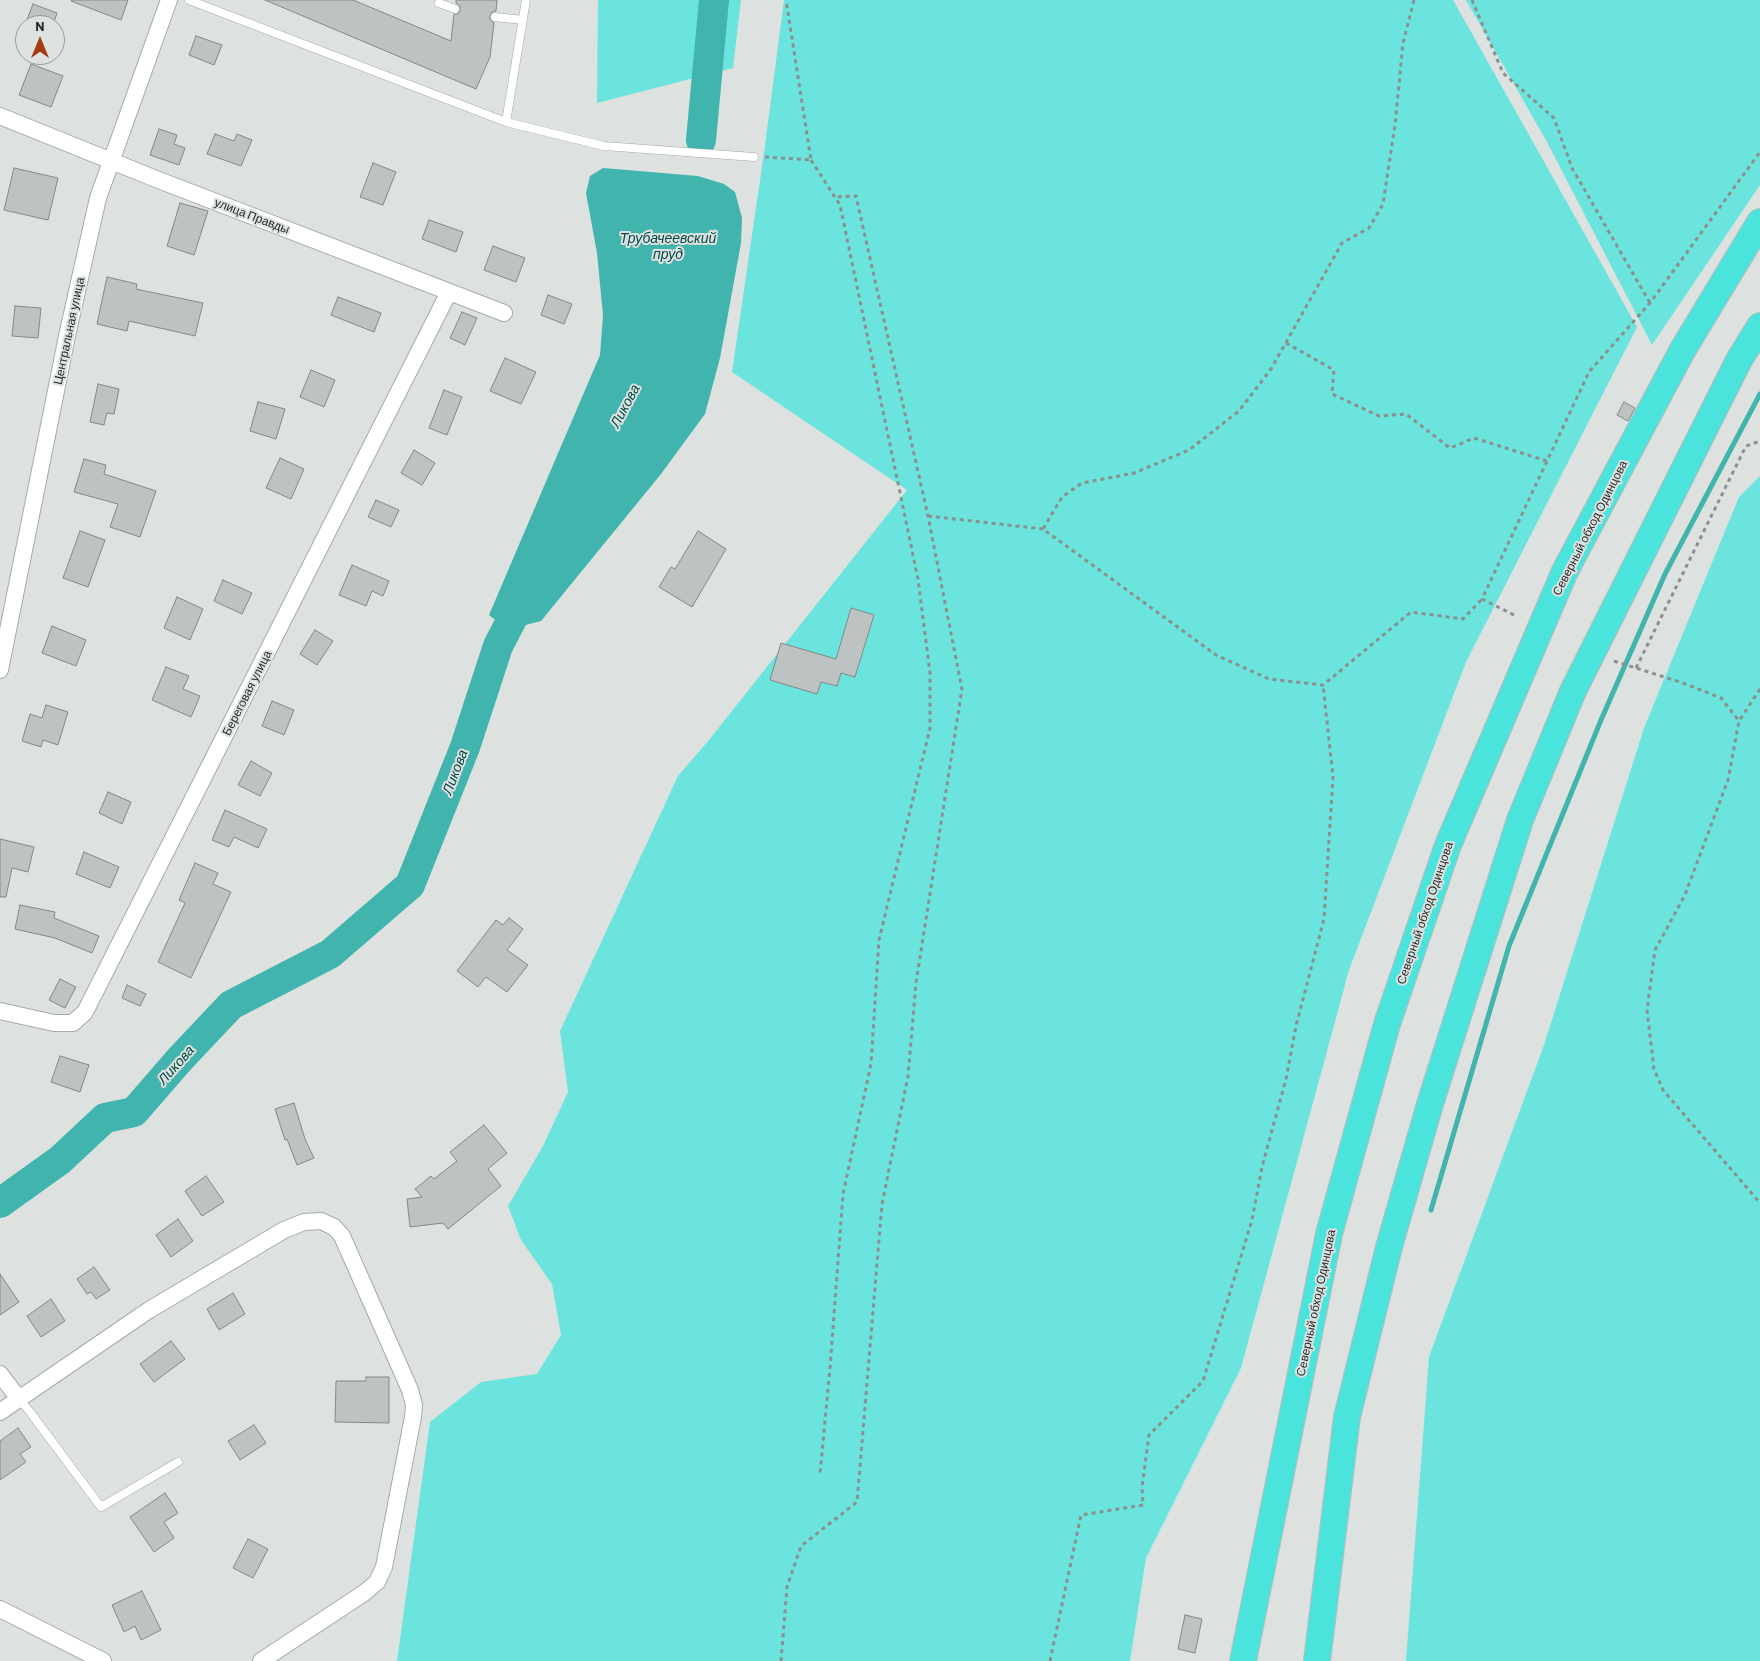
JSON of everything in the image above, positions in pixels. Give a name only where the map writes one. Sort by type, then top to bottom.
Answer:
[{"type":"highway","name":"Северный обход Одинцова","points":[[1242,1661],[1329,1234],[1386,1024],[1448,845],[1565,572],[1682,351],[1760,222]]},
{"type":"highway","points":[[1317,1661],[1347,1417],[1389,1247],[1422,1132],[1520,820],[1573,691],[1738,360],[1760,326]]},
{"type":"street","name":"Центральная улица","points":[[0,670],[67,336],[98,198],[110,160],[169,0]]},
{"type":"street","name":"улица Правды","points":[[0,116],[504,313]]},
{"type":"street","name":"Береговая улица","points":[[0,1011],[54,1023],[73,1023],[86,1012],[449,292]]},
{"type":"street","points":[[0,1412],[149,1310],[284,1230],[304,1222],[321,1221],[334,1227],[342,1236],[410,1390],[414,1405],[413,1417],[384,1567],[376,1582],[364,1593],[261,1661]]},
{"type":"street","points":[[0,1374],[19,1399]]},
{"type":"street","points":[[0,1609],[103,1661]]},
{"type":"lane","points":[[188,0],[506,122],[604,146],[754,157]]},
{"type":"lane","points":[[506,122],[526,0]]},
{"type":"lane","points":[[437,1],[455,9]]},
{"type":"lane","points":[[495,17],[523,20]]},
{"type":"lane","points":[[19,1399],[101,1507],[178,1462]]},
{"type":"path","points":[[786,0],[811,160],[840,205],[918,579],[930,682],[930,728],[879,940],[871,1064],[843,1194],[820,1474]]},
{"type":"path","points":[[1043,529],[1062,498],[1082,483],[1134,473],[1189,450],[1239,411],[1272,368],[1342,243],[1369,228],[1383,204],[1395,126],[1404,43],[1414,0]]},
{"type":"path","points":[[1473,0],[1503,73],[1554,118],[1572,168],[1650,303]]},
{"type":"path","points":[[928,516],[1043,529],[1216,655],[1269,680],[1323,685],[1411,612],[1463,619],[1482,599],[1589,372],[1650,303],[1760,152]]},
{"type":"path","points":[[754,157],[811,160]]},
{"type":"path","points":[[781,1661],[786,1587],[801,1546],[857,1502],[882,1204],[908,1076],[916,983],[962,688],[928,516],[856,196],[835,197]]},
{"type":"path","points":[[1286,343],[1334,370],[1332,394],[1379,416],[1406,414],[1450,448],[1474,438],[1547,461]]},
{"type":"path","points":[[1636,668],[1746,446],[1760,441]]},
{"type":"path","points":[[1482,599],[1514,615]]},
{"type":"path","points":[[1614,660],[1683,682],[1721,698],[1739,721]]},
{"type":"path","points":[[1050,1661],[1081,1515],[1143,1505],[1142,1487],[1149,1435],[1203,1381],[1252,1220],[1262,1167],[1286,1079],[1296,1026],[1324,919],[1332,777],[1323,685]]},
{"type":"path","points":[[1760,689],[1739,721],[1728,780],[1685,895],[1655,950],[1647,1010],[1654,1069],[1663,1090],[1760,1203]]},
{"type":"shaded area","points":[[598,0],[741,0],[733,68],[597,103]]},
{"type":"shaded area","points":[[784,0],[1453,0],[1637,327],[1466,662],[1349,970],[1241,1368],[1146,1558],[1130,1661],[397,1661],[430,1422],[481,1382],[537,1374],[561,1335],[552,1284],[521,1240],[508,1206],[543,1146],[568,1092],[560,1031],[678,776],[709,740],[907,490],[732,372]]},
{"type":"shaded area","points":[[1466,0],[1760,0],[1760,185],[1652,345],[1547,142]]},
{"type":"shaded area","points":[[1760,476],[1760,1661],[1406,1661],[1429,1357],[1544,1045],[1644,728],[1739,497]]},
{"type":"water","name":"Трубачеевский пруд","points":[[603,168],[698,176],[724,184],[735,192],[742,218],[741,243],[720,358],[705,414],[661,474],[541,621],[514,628],[501,624],[489,615],[600,355],[603,315],[597,253],[586,193],[590,176]]},
{"type":"building","points":[[72,0],[128,0],[121,20]]},
{"type":"building","points":[[265,0],[353,0],[451,41],[454,14],[458,14],[460,10],[456,0],[497,0],[496,11],[492,12],[490,16],[490,20],[494,23],[490,57],[476,89]]},
{"type":"building","points":[[33,4],[57,13],[56,15],[29,15]]},
{"type":"building","points":[[196,36],[222,45],[214,65],[189,55]]},
{"type":"building","points":[[31,65],[63,76],[51,107],[19,95]]},
{"type":"building","points":[[159,129],[177,135],[174,144],[185,148],[179,165],[150,155]]},
{"type":"building","points":[[215,134],[234,141],[237,134],[252,140],[241,166],[207,154]]},
{"type":"building","points":[[373,163],[396,172],[383,205],[360,197]]},
{"type":"building","points":[[14,168],[58,178],[48,220],[4,210]]},
{"type":"building","points":[[180,203],[208,211],[194,255],[167,246]]},
{"type":"building","points":[[429,220],[463,232],[456,252],[422,239]]},
{"type":"building","points":[[493,246],[525,258],[516,282],[484,270]]},
{"type":"building","points":[[107,277],[137,284],[136,289],[203,303],[195,336],[129,321],[127,331],[97,324]]},
{"type":"building","points":[[548,295],[572,304],[564,324],[541,315]]},
{"type":"building","points":[[338,297],[381,313],[374,332],[331,315]]},
{"type":"building","points":[[15,306],[41,308],[38,338],[12,336]]},
{"type":"building","points":[[462,312],[477,318],[465,345],[450,338]]},
{"type":"building","points":[[505,358],[536,372],[521,404],[490,391]]},
{"type":"building","points":[[311,370],[335,380],[324,407],[300,397]]},
{"type":"building","points":[[98,384],[119,389],[114,414],[107,413],[104,425],[90,422]]},
{"type":"building","points":[[444,390],[462,397],[447,435],[429,428]]},
{"type":"building","points":[[258,402],[285,409],[276,439],[250,431]]},
{"type":"building","points":[[1624,402],[1635,408],[1628,421],[1617,415]]},
{"type":"building","points":[[414,450],[435,463],[422,485],[401,473]]},
{"type":"building","points":[[280,458],[304,469],[291,499],[266,488]]},
{"type":"building","points":[[84,459],[106,465],[104,474],[156,491],[140,537],[110,527],[118,504],[74,492]]},
{"type":"building","points":[[376,500],[399,510],[391,527],[368,517]]},
{"type":"building","points":[[80,531],[105,540],[88,587],[63,578]]},
{"type":"building","points":[[698,531],[726,549],[692,607],[659,587],[671,567],[675,569]]},
{"type":"building","points":[[352,565],[389,581],[383,596],[372,591],[366,606],[339,595]]},
{"type":"building","points":[[223,580],[252,593],[242,614],[214,601]]},
{"type":"building","points":[[177,597],[203,609],[190,640],[164,628]]},
{"type":"building","points":[[851,608],[874,615],[855,677],[841,673],[837,686],[821,682],[817,694],[770,680],[781,643],[836,659]]},
{"type":"building","points":[[52,626],[86,640],[76,666],[42,653]]},
{"type":"building","points":[[315,630],[333,641],[317,665],[300,654]]},
{"type":"building","points":[[166,667],[189,676],[183,689],[200,696],[191,717],[152,700]]},
{"type":"building","points":[[272,701],[294,710],[284,735],[262,726]]},
{"type":"building","points":[[46,705],[68,712],[58,745],[43,740],[41,747],[22,741],[30,714],[42,718]]},
{"type":"building","points":[[251,761],[272,773],[260,796],[238,785]]},
{"type":"building","points":[[108,792],[131,802],[122,824],[99,813]]},
{"type":"building","points":[[225,810],[267,829],[258,848],[234,837],[229,847],[212,840]]},
{"type":"building","points":[[0,839],[34,847],[28,872],[12,868],[6,897],[0,897]]},
{"type":"building","points":[[84,852],[119,867],[110,888],[76,874]]},
{"type":"building","points":[[195,863],[218,873],[213,884],[231,892],[191,978],[158,962],[185,903],[179,900]]},
{"type":"building","points":[[20,905],[55,912],[54,918],[99,936],[92,953],[55,938],[15,929]]},
{"type":"building","points":[[509,918],[523,929],[507,950],[528,965],[507,992],[486,977],[478,987],[457,971],[496,920],[503,925]]},
{"type":"building","points":[[60,979],[76,987],[65,1008],[49,1000]]},
{"type":"building","points":[[127,985],[146,994],[140,1006],[122,998]]},
{"type":"building","points":[[60,1056],[89,1065],[80,1092],[51,1082]]},
{"type":"building","points":[[294,1103],[305,1139],[314,1158],[297,1165],[287,1139],[285,1140],[275,1109]]},
{"type":"building","points":[[484,1125],[507,1153],[488,1169],[501,1186],[448,1229],[443,1223],[410,1227],[407,1199],[422,1197],[415,1189],[431,1176],[434,1179],[457,1161],[450,1152]]},
{"type":"building","points":[[206,1176],[224,1202],[202,1216],[185,1191]]},
{"type":"building","points":[[178,1219],[193,1241],[171,1257],[156,1235]]},
{"type":"building","points":[[94,1267],[110,1290],[96,1299],[91,1292],[87,1294],[77,1279]]},
{"type":"building","points":[[0,1274],[19,1302],[0,1315]]},
{"type":"building","points":[[233,1293],[245,1314],[219,1330],[207,1309]]},
{"type":"building","points":[[51,1299],[65,1321],[41,1337],[27,1316]]},
{"type":"building","points":[[171,1341],[185,1359],[154,1382],[140,1364]]},
{"type":"building","points":[[366,1377],[389,1377],[389,1423],[335,1422],[336,1381],[366,1381]]},
{"type":"building","points":[[254,1425],[266,1443],[240,1460],[228,1441]]},
{"type":"building","points":[[18,1428],[31,1447],[20,1454],[26,1462],[0,1480],[0,1441]]},
{"type":"building","points":[[165,1493],[178,1513],[164,1522],[174,1538],[154,1552],[130,1517]]},
{"type":"building","points":[[248,1539],[268,1549],[253,1578],[233,1568]]},
{"type":"building","points":[[142,1591],[161,1630],[141,1640],[135,1626],[124,1632],[112,1605]]},
{"type":"building","points":[[1185,1615],[1202,1619],[1195,1653],[1178,1649]]},
{"type":"waterway","name":"Ликова","points":[[701,140],[714,0]]},
{"type":"waterway","points":[[1431,1210],[1509,946],[1601,720],[1665,574],[1760,394]]},
{"type":"waterway","name":"Ликова","points":[[0,1203],[60,1160],[105,1118],[134,1112],[180,1059],[231,1005],[330,954],[410,885],[465,747],[498,646],[527,590]]}]
